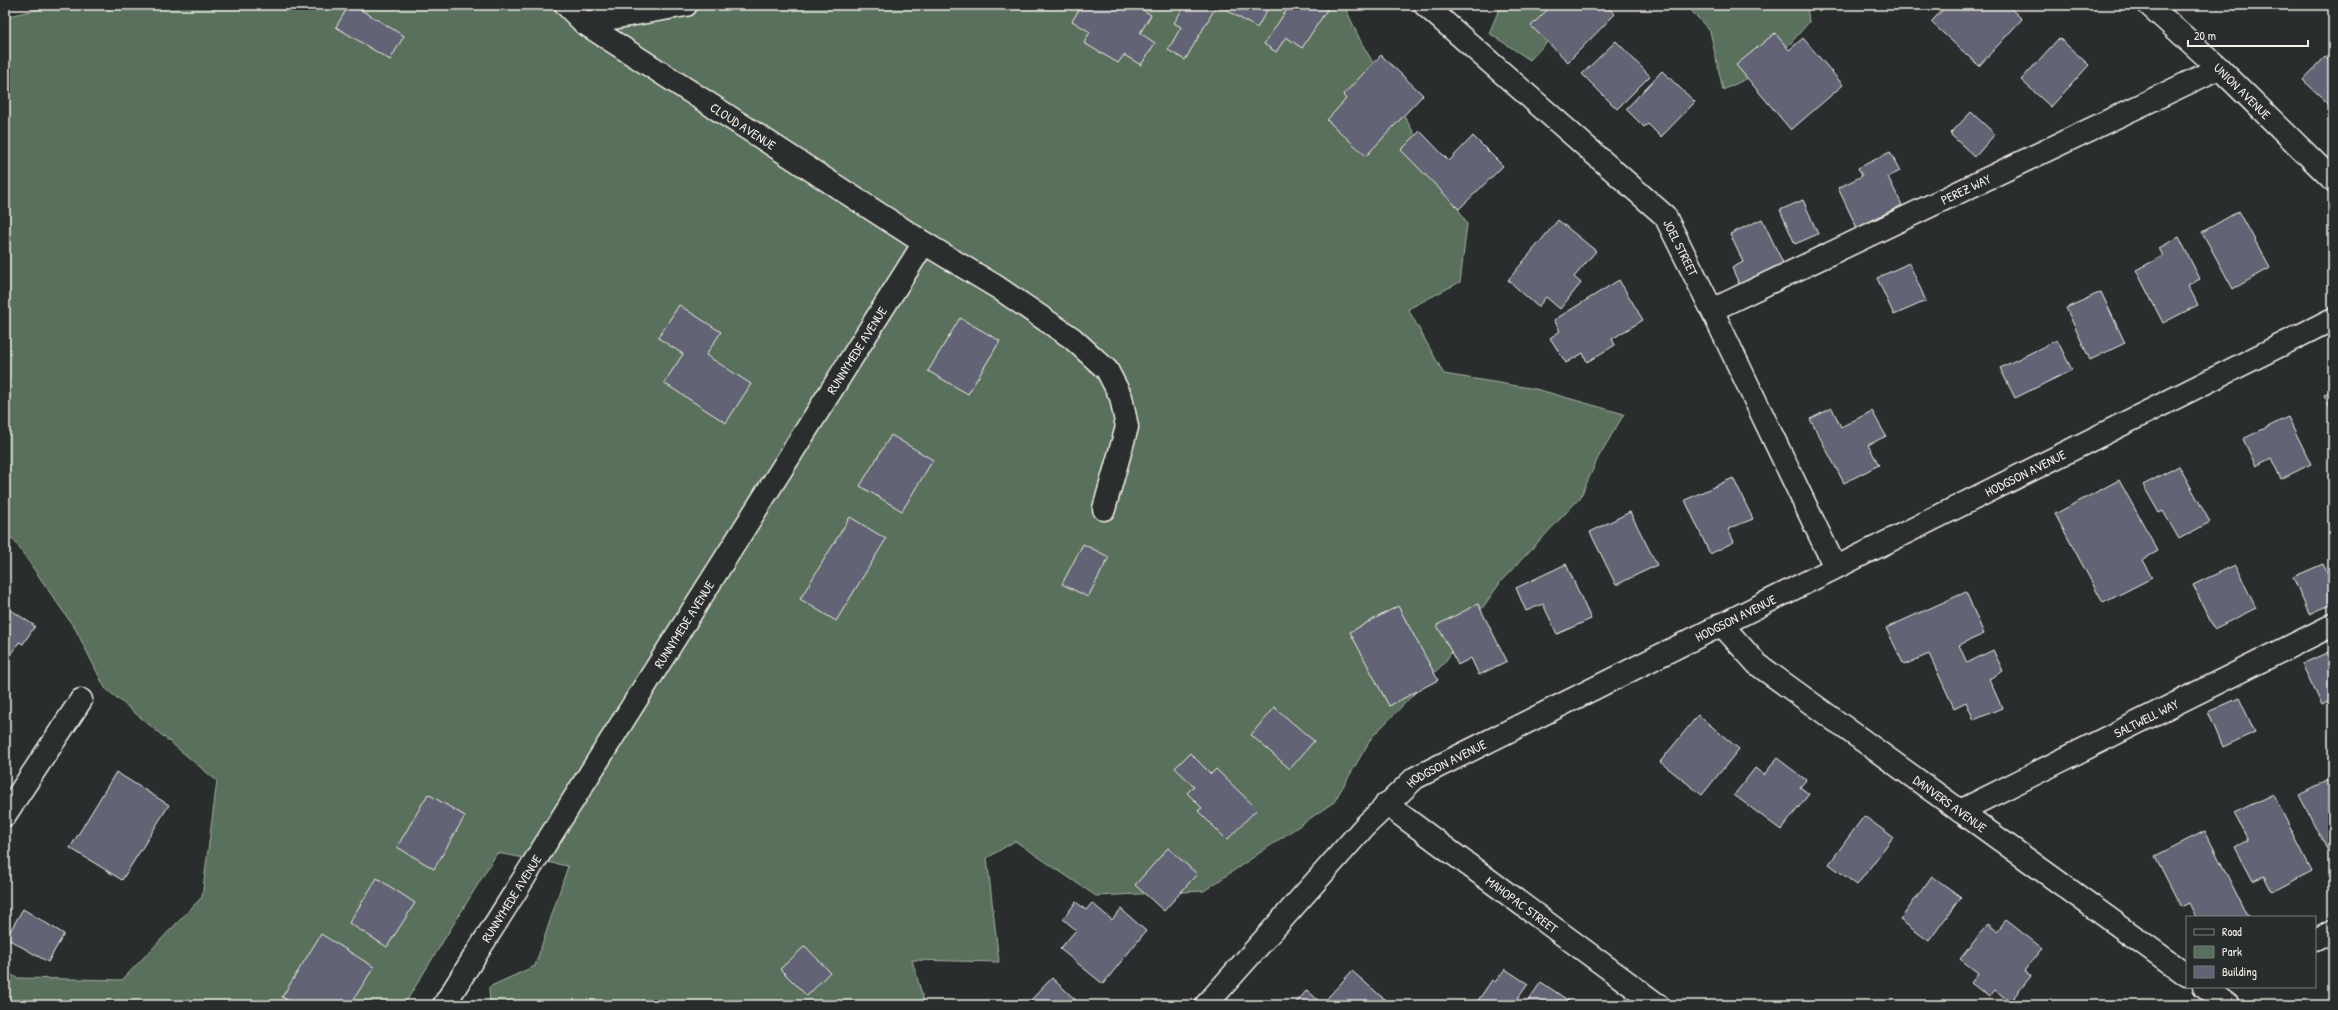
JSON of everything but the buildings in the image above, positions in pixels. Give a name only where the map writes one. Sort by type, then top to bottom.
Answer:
[{"type":"street","name":"CLOUD AVENUE","points":[[566,5],[584,23],[924,243],[996,287],[1072,338],[1107,370],[1121,397],[1128,427],[1104,509]]},
{"type":"street","points":[[584,23],[686,5]]},
{"type":"street","name":"JOEL STREET","points":[[1425,5],[1665,216],[1712,310],[1835,567]]},
{"type":"street","name":"UNION AVENUE","points":[[2149,5],[2219,68],[2333,180]]},
{"type":"street","name":"PEREZ WAY","points":[[1712,310],[2219,68]]},
{"type":"street","name":"RUNNYMEDE AVENUE","points":[[444,1005],[924,243]]},
{"type":"street","name":"HODGSON AVENUE","points":[[1206,1005],[1386,804],[1415,778],[2333,319]]},
{"type":"street","name":"DANVERS AVENUE","points":[[1721,624],[1757,664],[2186,974]]},
{"type":"street","name":"SALTWELL WAY","points":[[1960,811],[2333,625]]},
{"type":"street","points":[[5,815],[81,700]]},
{"type":"street","name":"MAHOPAC STREET","points":[[1386,804],[1658,1005]]},
{"type":"street","points":[[2316,939],[2333,930]]},
{"type":"street","points":[[2212,989],[2228,1005]]},
{"type":"green space","points":[[56,5],[1344,5],[1361,42],[1467,224],[1460,282],[1408,309],[1444,374],[1536,389],[1624,414],[1598,458],[1580,498],[1502,580],[1444,663],[1372,737],[1334,802],[1204,891],[1096,896],[1015,841],[987,858],[999,962],[912,960],[925,1005],[490,1005],[489,987],[535,966],[568,866],[497,853],[404,1005],[5,1005],[5,971],[17,978],[122,980],[202,897],[217,781],[105,688],[76,630],[13,539],[5,538],[5,17]]},
{"type":"green space","points":[[1501,5],[1581,5],[1530,60],[1489,33]]},
{"type":"green space","points":[[1686,5],[1807,5],[1809,22],[1769,68],[1723,90],[1710,31]]}]
